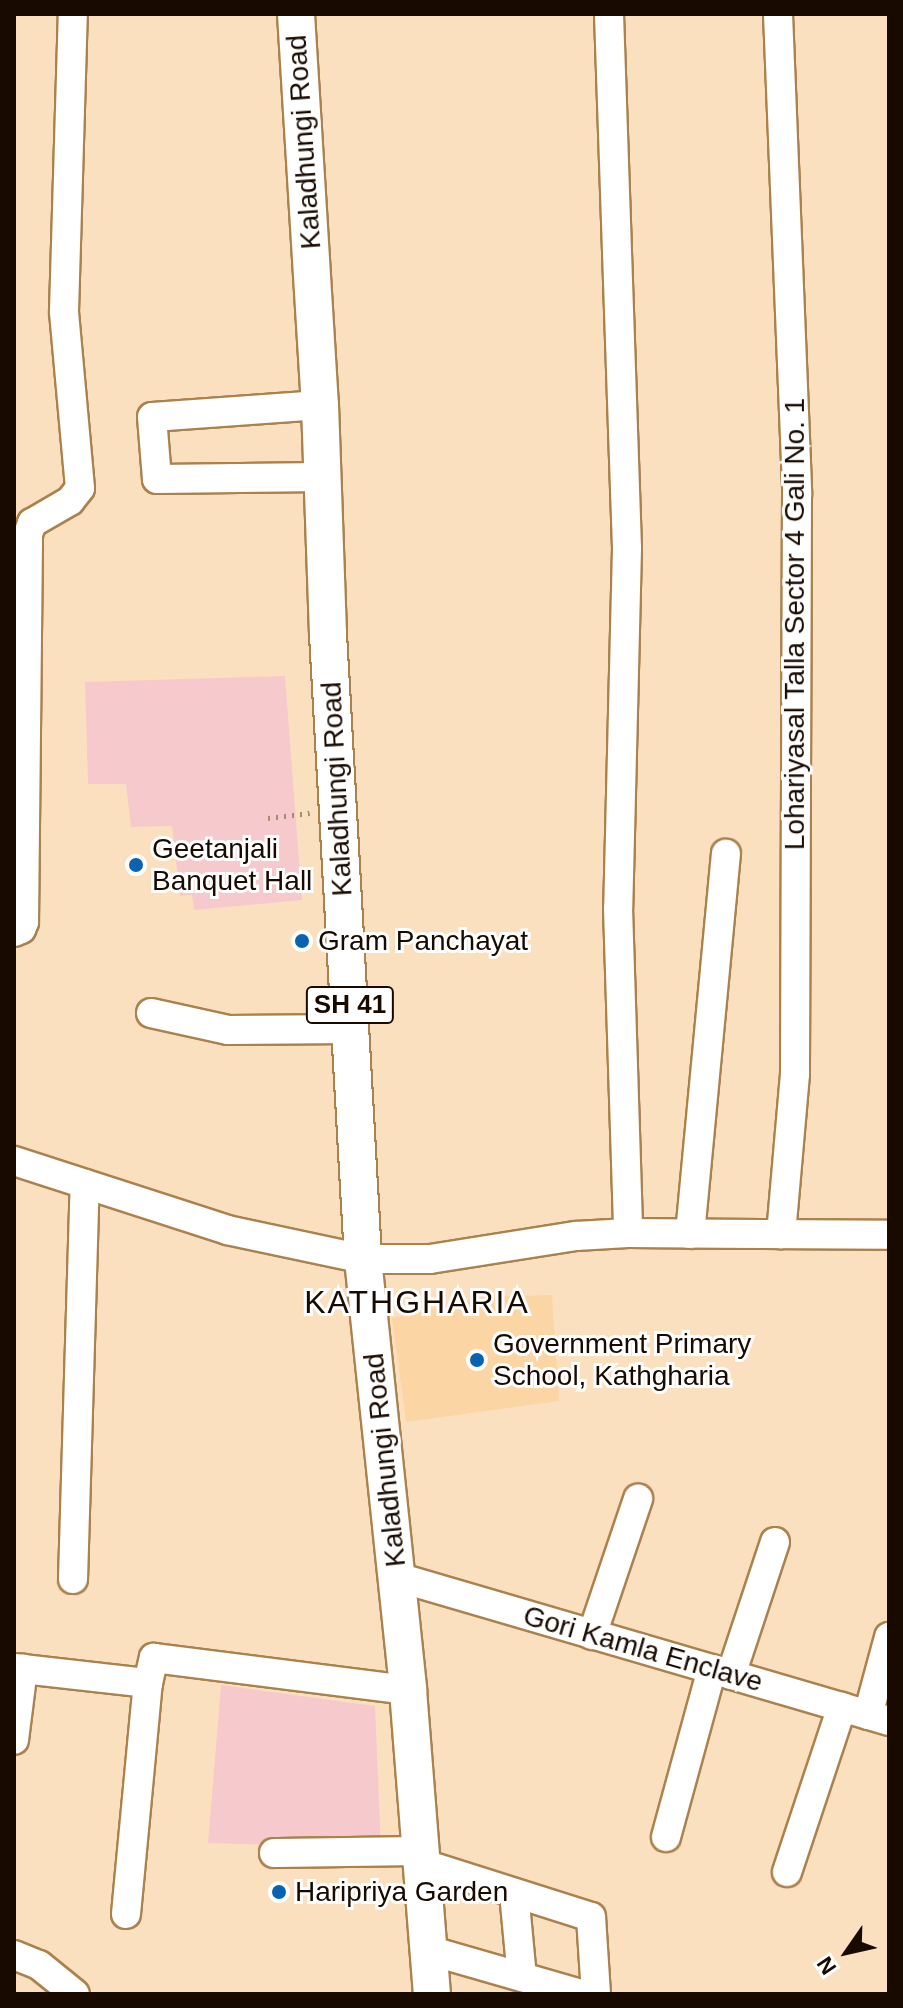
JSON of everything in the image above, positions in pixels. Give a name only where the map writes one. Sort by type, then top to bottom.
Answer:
[{"type":"main road","name":"Kaladhungi Road","points":[[296,14],[320,405],[363,1259],[408,1690],[432,1994]]},
{"type":"street","points":[[14,932],[21,929],[24,922],[28,534],[32,523],[70,501],[80,488],[64,311],[73,14]]},
{"type":"street","points":[[609,14],[627,548],[618,908],[628,1233]]},
{"type":"street","name":"Lohariyasal Talla Sector 4 Gali No. 1","points":[[778,14],[797,495],[795,1074],[781,1234]]},
{"type":"street","points":[[320,405],[152,417],[157,479],[322,477]]},
{"type":"street","points":[[690,1234],[726,854]]},
{"type":"street","points":[[151,1013],[228,1030],[352,1029]]},
{"type":"street","points":[[14,1161],[227,1230],[363,1259],[430,1259],[576,1236],[628,1233],[889,1235]]},
{"type":"street","points":[[73,1579],[85,1184]]},
{"type":"street","points":[[592,1635],[638,1499]]},
{"type":"street","points":[[666,1837],[722,1672],[775,1542]]},
{"type":"street","name":"Gori Kamla Enclave","points":[[397,1577],[866,1714]]},
{"type":"street","points":[[787,1872],[866,1714],[889,1637]]},
{"type":"street","points":[[126,1914],[151,1661],[158,1656],[408,1690]]},
{"type":"street","points":[[14,1740],[19,1669],[148,1683]]},
{"type":"street","points":[[274,1853],[421,1857],[514,1893],[591,1917],[596,1994]]},
{"type":"street","points":[[514,1893],[522,1977]]},
{"type":"street","points":[[428,1950],[580,1994]]},
{"type":"street","points":[[14,1955],[39,1965],[75,1994]]},
{"type":"path","points":[[268,818],[339,809]]},
{"type":"shaded area","points":[[14,212],[19,883],[14,883]]},
{"type":"shaded area","points":[[285,676],[302,900],[194,910],[192,895],[180,896],[172,826],[131,827],[126,784],[88,784],[85,682]]},
{"type":"shaded area","name":"Government Primary School, Kathgharia","points":[[552,1295],[559,1401],[406,1422],[392,1318],[484,1297]]},
{"type":"shaded area","points":[[221,1685],[375,1706],[381,1848],[208,1843]]},
{"type":"place","name":"Geetanjali Banquet Hall","points":[[136,865]]},
{"type":"place","name":"Gram Panchayat","points":[[302,941]]},
{"type":"place","name":"Government Primary School, Kathgharia","points":[[477,1360]]},
{"type":"place","name":"Haripriya Garden","points":[[279,1892]]},
{"type":"district","name":"KATHGHARIA","points":[[417,1302]]}]
